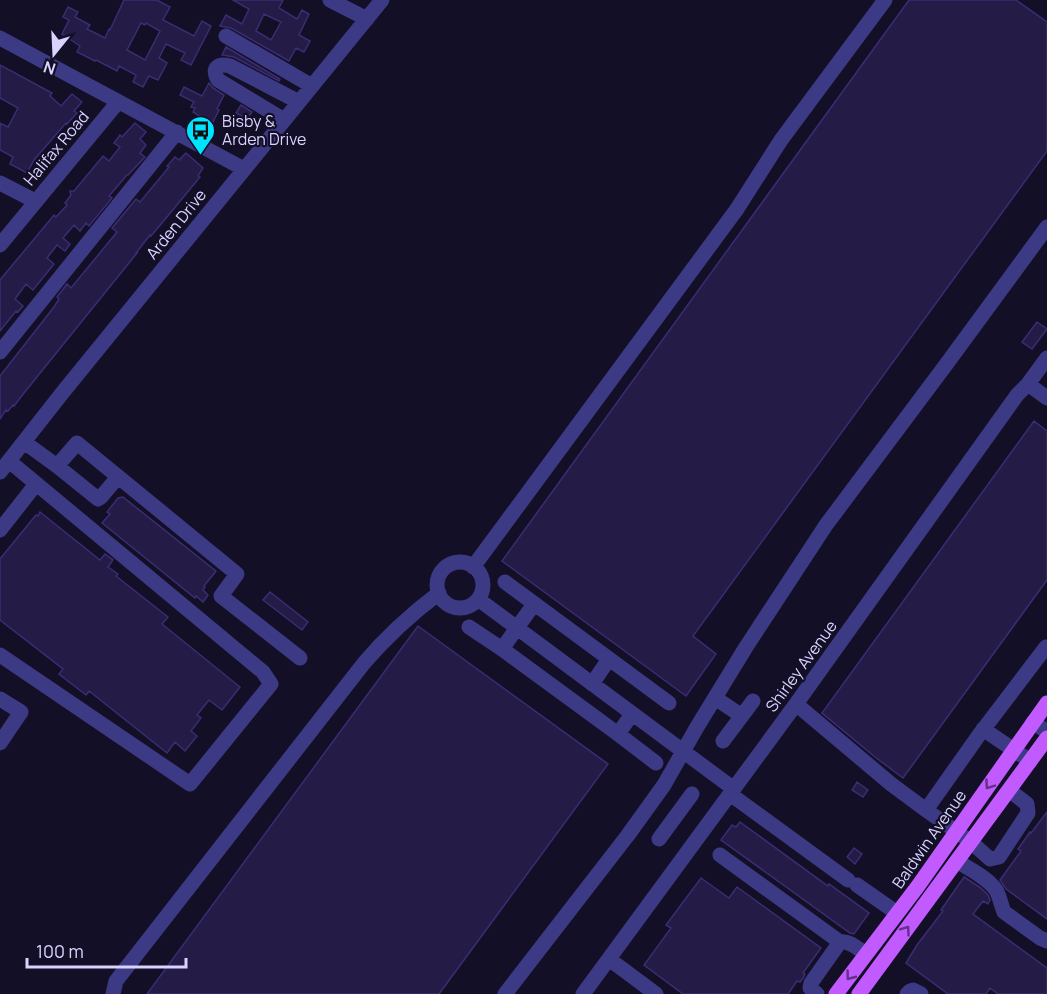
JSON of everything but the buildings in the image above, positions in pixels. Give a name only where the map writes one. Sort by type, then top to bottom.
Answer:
[{"type":"main road","name":"Baldwin Avenue","points":[[836,994],[956,832],[1047,703]]},
{"type":"main road","name":"Baldwin Avenue","points":[[860,994],[1047,738]]},
{"type":"street","points":[[330,0],[367,19]]},
{"type":"street","name":"Arden Drive","points":[[4,466],[382,0]]},
{"type":"street","points":[[473,567],[737,209],[781,140],[885,0]]},
{"type":"street","points":[[226,36],[312,86]]},
{"type":"street","points":[[0,38],[244,169]]},
{"type":"street","points":[[284,120],[218,80],[215,75],[218,65],[230,66],[299,102]]},
{"type":"street","name":"Halifax Road","points":[[0,245],[118,102]]},
{"type":"street","points":[[0,352],[177,132]]},
{"type":"street","points":[[0,183],[35,201]]},
{"type":"street","points":[[505,994],[664,785],[682,751],[746,647],[825,525],[1047,227]]},
{"type":"street","name":"Shirley Avenue","points":[[583,994],[796,704],[1017,395],[1047,358]]},
{"type":"street","points":[[1028,384],[1047,399]]},
{"type":"street","points":[[24,442],[98,499],[118,477]]},
{"type":"street","points":[[57,466],[78,443],[237,574],[220,596],[300,658]]},
{"type":"street","points":[[0,655],[190,784],[271,684],[263,672],[36,484],[4,466]]},
{"type":"street","points":[[0,530],[36,484]]},
{"type":"street","points":[[462,562],[473,567],[483,581],[483,589],[478,599],[470,606],[455,608],[442,600],[439,593],[438,578],[447,566],[454,563],[462,562]]},
{"type":"street","points":[[505,582],[669,703]]},
{"type":"street","points":[[113,994],[116,981],[364,663],[385,638],[413,612],[439,593]]},
{"type":"street","points":[[478,599],[897,913]]},
{"type":"street","points":[[502,649],[534,604]]},
{"type":"street","points":[[469,627],[656,763]]},
{"type":"street","points":[[926,810],[983,729],[1047,647]]},
{"type":"street","points":[[592,684],[609,659]]},
{"type":"street","points":[[715,698],[742,716]]},
{"type":"street","points":[[0,699],[21,712],[0,743]]},
{"type":"street","points":[[723,741],[753,701]]},
{"type":"street","points":[[796,704],[891,784],[971,842],[990,859],[999,857],[1028,813],[1028,804],[1009,790]]},
{"type":"street","points":[[618,734],[632,714]]},
{"type":"street","points":[[1033,722],[1047,732]]},
{"type":"street","points":[[983,729],[1030,761]]},
{"type":"street","points":[[659,840],[692,794]]},
{"type":"street","points":[[651,803],[675,818]]},
{"type":"street","points":[[720,855],[840,942],[850,943],[866,954]]},
{"type":"street","points":[[957,861],[991,884],[1004,912],[1047,941]]},
{"type":"street","points":[[817,994],[810,988],[811,983],[840,942]]},
{"type":"street","points":[[609,959],[657,994]]},
{"type":"street","points":[[908,994],[913,990],[921,994]]},
{"type":"place","name":"Bisby & Arden Drive","points":[[201,156]]}]
